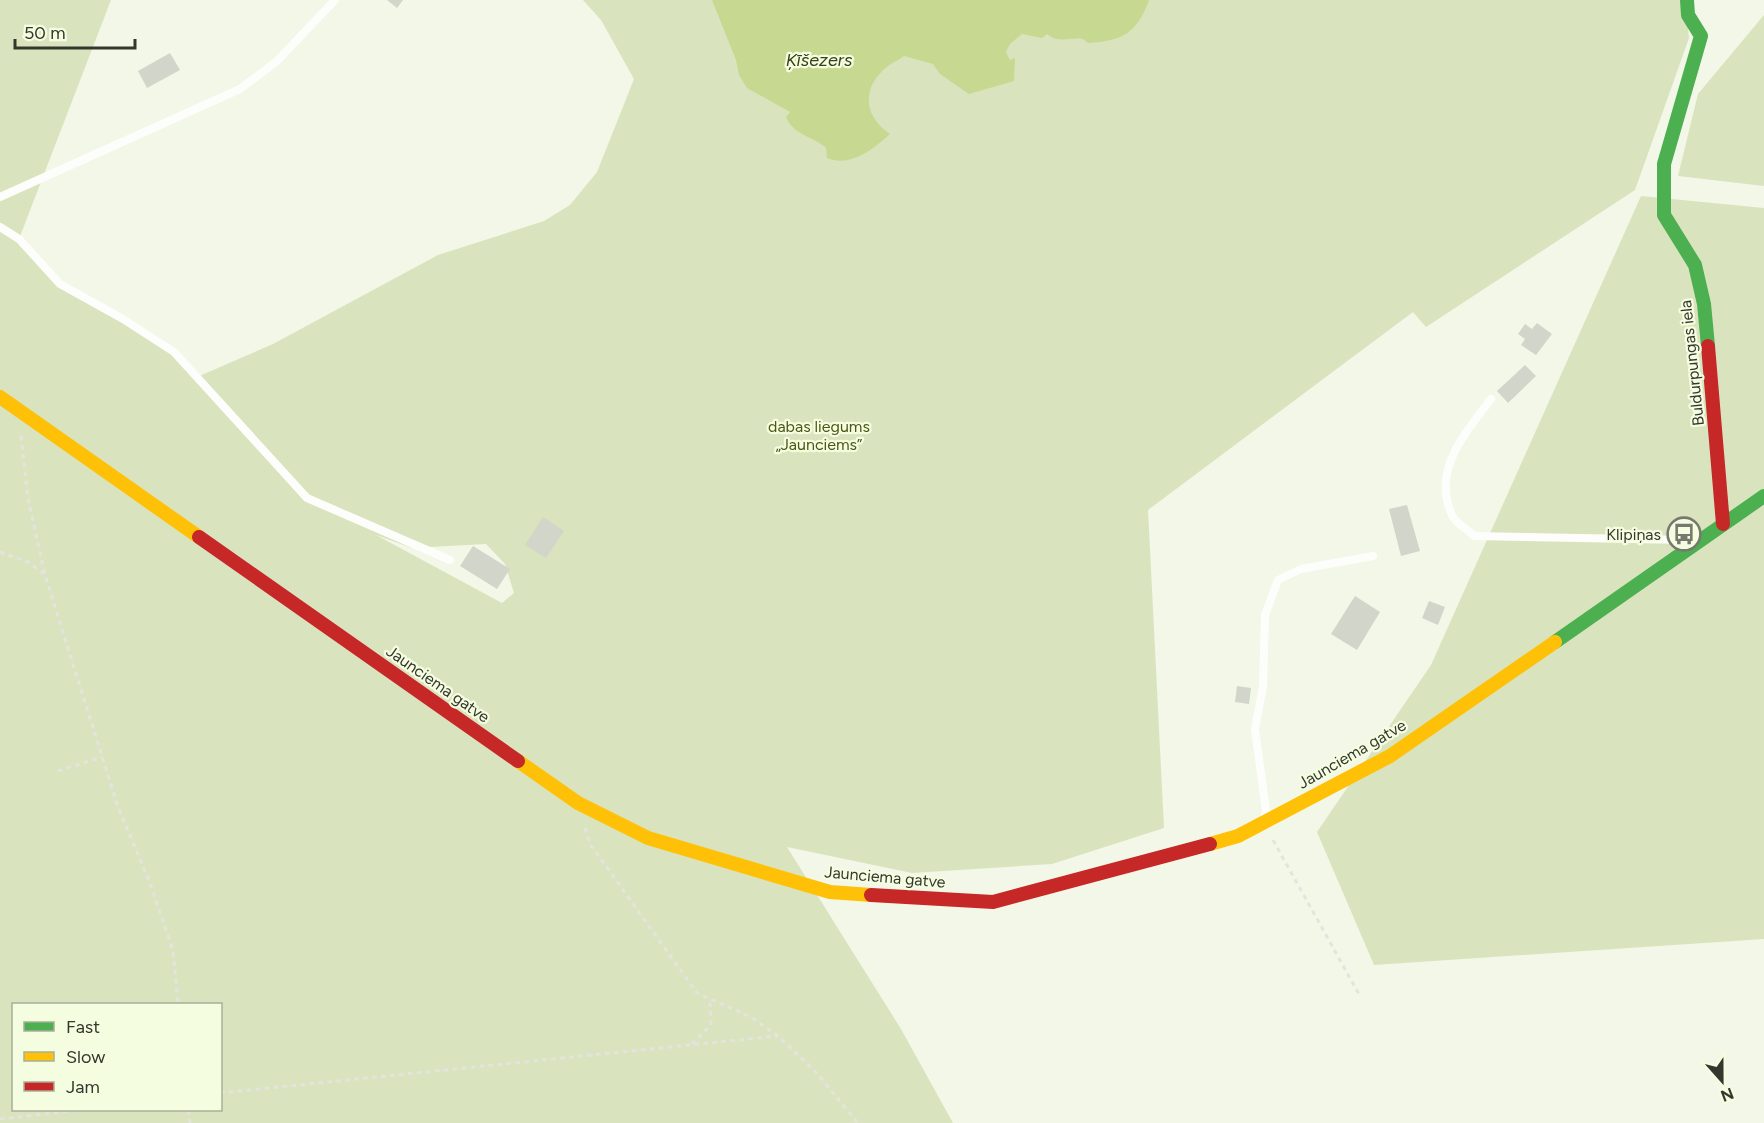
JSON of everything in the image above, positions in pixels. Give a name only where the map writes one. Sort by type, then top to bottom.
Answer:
[{"type":"main road","name":"Buldurpungas iela","points":[[1687,0],[1688,15],[1701,36],[1664,164],[1664,215],[1695,265],[1704,304],[1723,524]]},
{"type":"main road","name":"Jaunciema gatve","points":[[0,397],[578,803],[648,838],[830,892],[993,902],[1238,836],[1390,756],[1764,496]]},
{"type":"lane","points":[[0,197],[240,89],[277,62],[334,0]]},
{"type":"lane","points":[[0,227],[19,239],[60,284],[123,319],[174,352],[307,498],[450,560]]},
{"type":"lane","points":[[1491,399],[1457,445],[1444,479],[1453,518],[1474,536],[1700,540]]},
{"type":"lane","points":[[1264,822],[1266,811],[1255,729],[1263,686],[1264,615],[1278,580],[1301,569],[1373,556]]},
{"type":"path","points":[[16,408],[28,499],[45,575],[118,807],[148,878],[173,950],[178,1003]]},
{"type":"path","points":[[0,552],[27,562],[45,575]]},
{"type":"path","points":[[58,771],[102,757]]},
{"type":"path","points":[[578,803],[590,844],[697,993],[751,1017],[778,1036],[813,1070],[858,1123]]},
{"type":"path","points":[[1264,822],[1360,996]]},
{"type":"path","points":[[692,1045],[711,1025],[710,1000]]},
{"type":"path","points":[[222,1093],[778,1036]]},
{"type":"path","points":[[0,1119],[72,1111]]},
{"type":"green space","name":"dabas liegums „Jaunciems”","points":[[0,0],[111,0],[19,239],[60,284],[174,352],[197,377],[273,344],[438,255],[544,221],[570,205],[597,172],[634,79],[601,20],[583,0],[1685,0],[1689,38],[1635,190],[1426,327],[1413,312],[1148,510],[1164,828],[1052,864],[912,873],[787,847],[901,1029],[953,1123],[0,1123]],"holes":[[[376,535],[412,548],[486,544],[505,564],[514,593],[502,603]]]},
{"type":"green space","points":[[1764,15],[1764,186],[1678,176],[1698,94]]},
{"type":"green space","points":[[1641,196],[1764,208],[1764,939],[1374,965],[1317,832],[1431,665]]},
{"type":"water","name":"Ķīšezers","points":[[712,0],[1149,0],[1134,28],[1111,40],[1088,43],[1083,39],[1056,39],[1047,34],[1042,38],[1022,34],[1010,44],[1006,52],[1010,60],[1015,58],[1014,81],[969,94],[940,74],[933,64],[904,56],[879,74],[870,92],[870,110],[874,119],[890,134],[869,151],[844,161],[827,158],[826,148],[793,128],[786,117],[790,112],[747,88],[739,75],[736,60]]},
{"type":"building","points":[[387,0],[403,0],[397,8]]},
{"type":"building","points":[[170,53],[180,70],[147,88],[138,71]]},
{"type":"building","points":[[1537,323],[1552,334],[1536,355],[1521,345],[1525,339],[1518,334],[1525,324],[1532,329]]},
{"type":"building","points":[[1525,365],[1536,376],[1508,403],[1497,391]]},
{"type":"building","points":[[1407,505],[1420,551],[1401,556],[1389,509]]},
{"type":"building","points":[[543,517],[564,531],[546,558],[525,545]]},
{"type":"building","points":[[473,546],[510,569],[497,589],[460,566]]},
{"type":"building","points":[[1355,596],[1380,612],[1357,650],[1331,634]]},
{"type":"building","points":[[1429,601],[1445,607],[1438,625],[1422,618]]},
{"type":"building","points":[[1237,686],[1251,688],[1249,704],[1235,702]]},
{"type":"traffic: fast","points":[[1687,0],[1688,15],[1701,36],[1664,164],[1664,215],[1695,265],[1704,304],[1708,346]]},
{"type":"traffic: fast","points":[[1555,642],[1764,496]]},
{"type":"traffic: slow","points":[[0,397],[199,537]]},
{"type":"traffic: slow","points":[[1210,844],[1238,836],[1390,756],[1555,642]]},
{"type":"traffic: slow","points":[[518,761],[578,803],[648,838],[830,892],[871,895]]},
{"type":"traffic: jam","points":[[1708,346],[1723,524]]},
{"type":"traffic: jam","points":[[199,537],[518,761]]},
{"type":"traffic: jam","points":[[871,895],[993,902],[1210,844]]},
{"type":"place","name":"Klipiņas","points":[[1684,534]]}]
